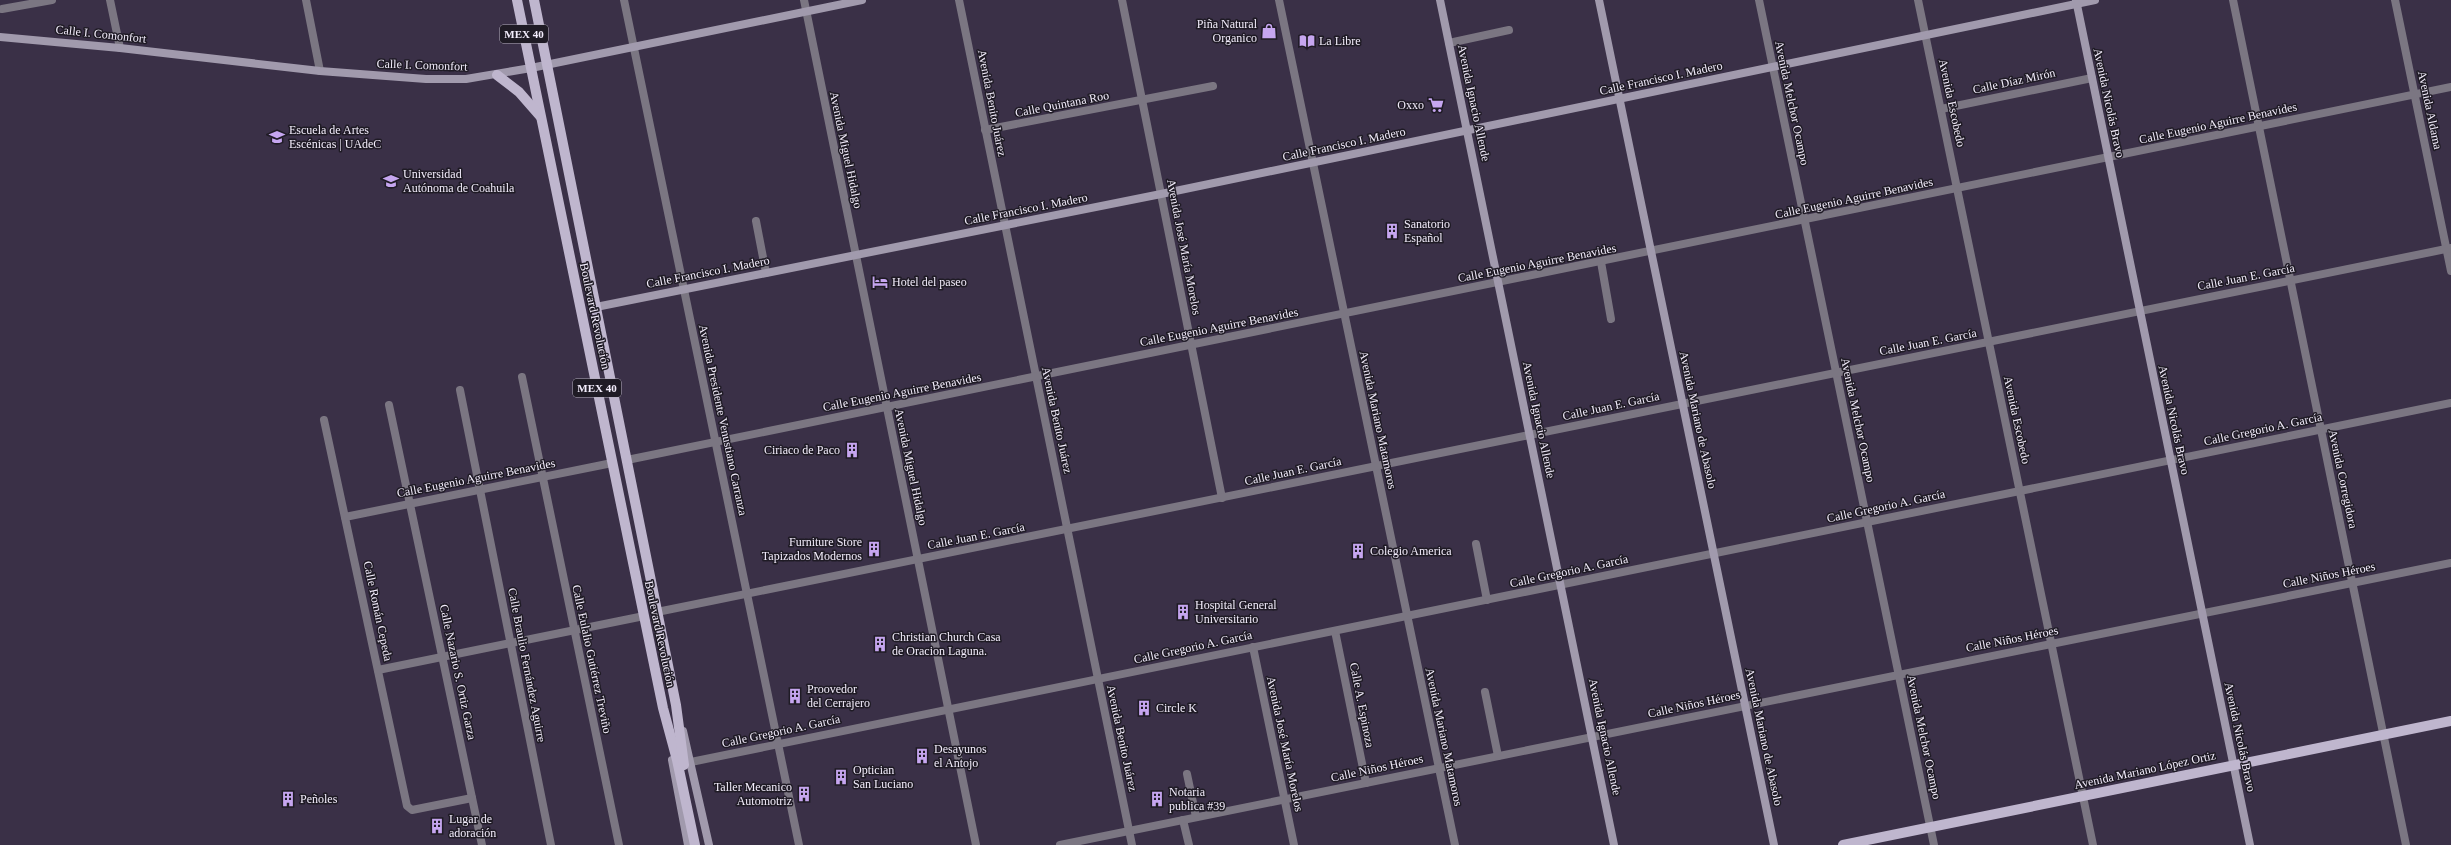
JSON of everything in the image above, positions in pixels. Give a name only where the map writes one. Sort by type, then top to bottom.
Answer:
[{"type":"main road","name":"Boulevard Revolución","points":[[517,0],[663,708],[684,779],[701,845]]},
{"type":"main road","name":"MEX 40","points":[[534,0],[676,705]]},
{"type":"main road","points":[[497,74],[520,92],[541,117]]},
{"type":"main road","name":"Boulevard Revolución","points":[[676,705],[684,779],[695,845]]},
{"type":"main road","name":"Avenida Mariano López Ortiz","points":[[1843,845],[2451,720]]},
{"type":"street","points":[[2,10],[52,0]]},
{"type":"street","points":[[110,0],[120,48]]},
{"type":"street","points":[[306,0],[320,71]]},
{"type":"street","name":"Avenida Presidente Venustiano Carranza","points":[[624,0],[798,845]]},
{"type":"street","name":"Avenida Miguel Hidalgo","points":[[804,0],[976,845]]},
{"type":"street","name":"Calle I. Comonfort","points":[[0,37],[120,48],[320,71],[426,79],[466,79],[547,65],[862,0]]},
{"type":"street","name":"Avenida Benito Juárez","points":[[960,0],[1004,226],[1132,845]]},
{"type":"street","name":"Avenida José María Morelos","points":[[1122,0],[1222,498]]},
{"type":"street","name":"Avenida Mariano Matamoros","points":[[1279,0],[1375,467],[1455,845]]},
{"type":"street","name":"Avenida Ignacio Allende","points":[[1440,0],[1614,845]]},
{"type":"street","name":"Avenida Mariano de Abasolo","points":[[1599,0],[1774,845]]},
{"type":"street","name":"Avenida Melchor Ocampo","points":[[1759,0],[1934,845]]},
{"type":"street","name":"Avenida Escobedo","points":[[1918,0],[2093,845]]},
{"type":"street","name":"Calle Francisco I. Madero","points":[[596,307],[1161,194],[1926,35],[2076,2],[2095,0]]},
{"type":"street","name":"Avenida Corregidora","points":[[2233,0],[2406,845]]},
{"type":"street","name":"Avenida Aldama","points":[[2395,0],[2449,248],[2451,271]]},
{"type":"street","name":"Avenida Nicolás Bravo","points":[[2076,2],[2250,845]]},
{"type":"street","points":[[1449,43],[1509,30]]},
{"type":"street","name":"Calle Díaz Mirón","points":[[1941,109],[2092,78]]},
{"type":"street","name":"Calle Quintana Roo","points":[[986,130],[1213,86]]},
{"type":"street","name":"Calle Eugenio Aguirre Benavides","points":[[627,460],[1804,221],[2451,87]]},
{"type":"street","points":[[756,221],[766,273]]},
{"type":"street","name":"Calle Juan E. García","points":[[658,612],[2449,248]]},
{"type":"street","points":[[1600,262],[1611,319]]},
{"type":"street","name":"Calle Eulalio Gutiérrez Treviño","points":[[522,377],[541,477],[619,845]]},
{"type":"street","name":"Calle Braulio Fernández Aguirre","points":[[460,390],[551,845]]},
{"type":"street","name":"Calle Gregorio A. García","points":[[691,762],[2451,403]]},
{"type":"street","name":"Calle Nazario S. Ortiz Garza","points":[[389,406],[482,845]]},
{"type":"street","name":"Calle Román Cepeda","points":[[324,420],[408,808],[410,810],[419,809],[472,798]]},
{"type":"street","name":"Calle Eugenio Aguirre Benavides","points":[[345,517],[612,463]]},
{"type":"street","points":[[1476,544],[1487,600]]},
{"type":"street","name":"Calle Niños Héroes","points":[[1060,845],[2451,562]]},
{"type":"street","points":[[378,670],[644,616]]},
{"type":"street","name":"Calle A. Espinoza","points":[[1335,631],[1366,783]]},
{"type":"street","name":"Avenida José María Morelos","points":[[1254,647],[1294,845]]},
{"type":"street","points":[[1485,692],[1498,756]]},
{"type":"street","name":"MEX 40","points":[[676,705],[691,762],[709,845]]},
{"type":"street","name":"Boulevard Revolución","points":[[663,708],[688,845]]},
{"type":"street","points":[[1187,774],[1196,817]]},
{"type":"street","points":[[1183,820],[1189,845]]},
{"type":"place","name":"Piña Natural Organico","points":[[1269,31]]},
{"type":"place","name":"La Libre","points":[[1307,41]]},
{"type":"place","name":"Oxxo","points":[[1436,105]]},
{"type":"place","name":"Escuela de Artes Escénicas | UAdeC","points":[[277,137]]},
{"type":"place","name":"Universidad Autónoma de Coahuila","points":[[391,181]]},
{"type":"place","name":"Sanatorio Español","points":[[1392,231]]},
{"type":"place","name":"Hotel del paseo","points":[[880,282]]},
{"type":"place","name":"Ciriaco de Paco","points":[[852,450]]},
{"type":"place","name":"Furniture Store Tapizados Modernos","points":[[874,549]]},
{"type":"place","name":"Colegio America","points":[[1358,551]]},
{"type":"place","name":"Hospital General Universitario","points":[[1183,612]]},
{"type":"place","name":"Christian Church Casa de Oracion Laguna.","points":[[880,644]]},
{"type":"place","name":"Proovedor del Cerrajero","points":[[795,696]]},
{"type":"place","name":"Circle K","points":[[1144,708]]},
{"type":"place","name":"Desayunos el Antojo","points":[[922,756]]},
{"type":"place","name":"Optician San Luciano","points":[[841,777]]},
{"type":"place","name":"Taller Mecanico Automotriz","points":[[804,794]]},
{"type":"place","name":"Peñoles","points":[[288,799]]},
{"type":"place","name":"Notaria publica #39","points":[[1157,799]]},
{"type":"place","name":"Lugar de adoración","points":[[437,826]]}]
